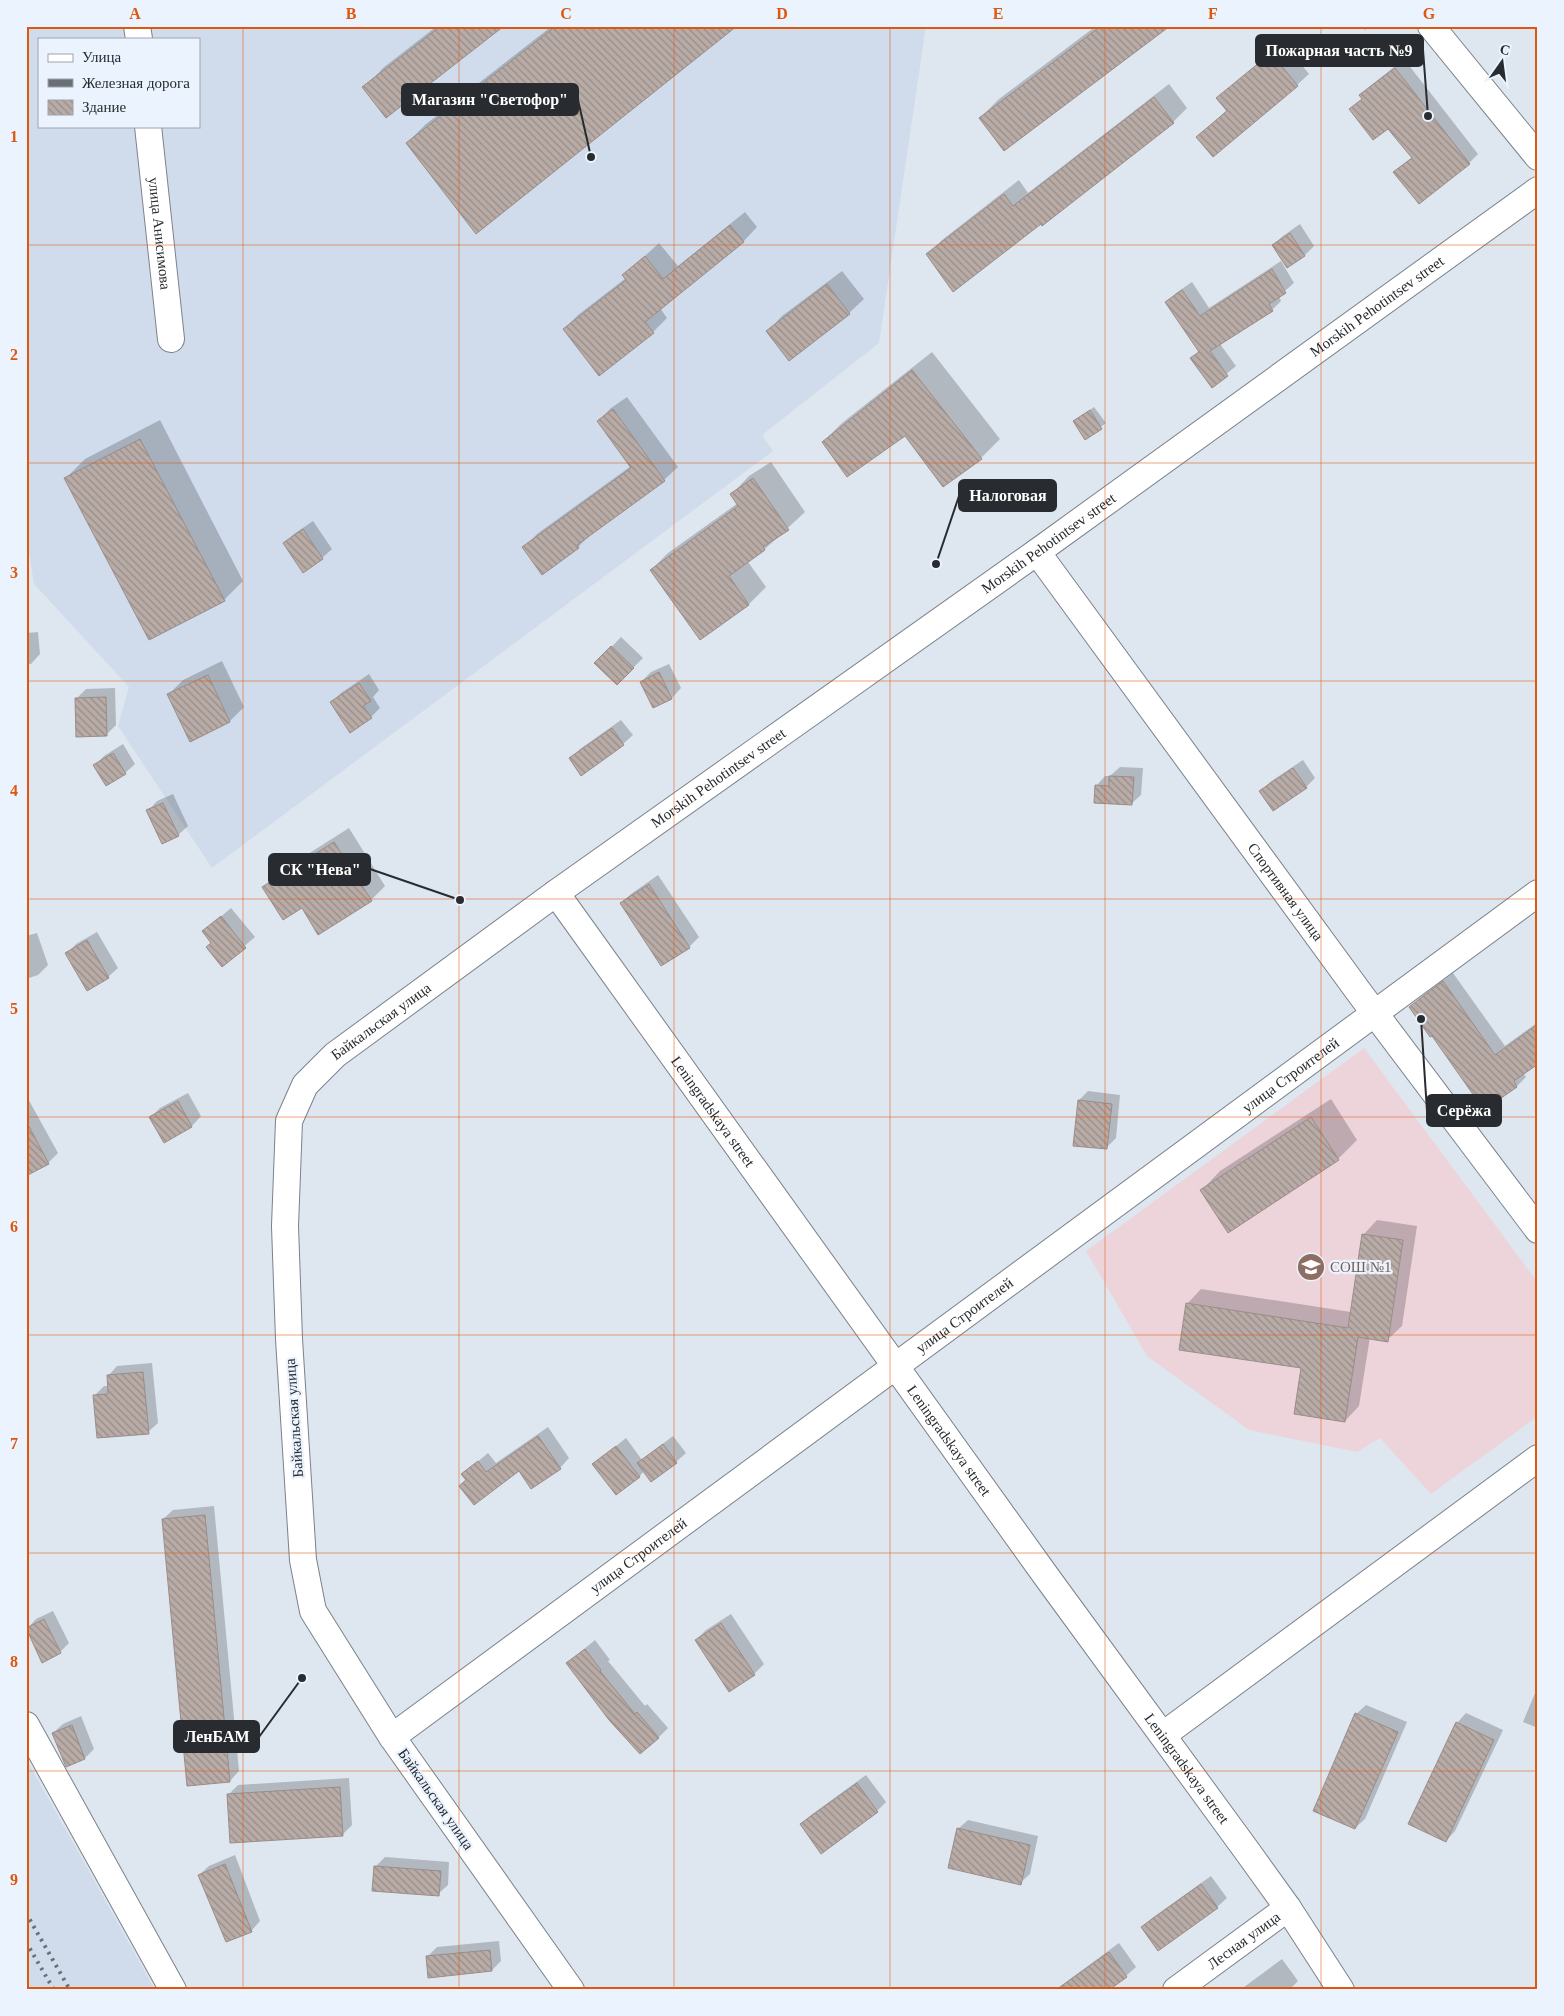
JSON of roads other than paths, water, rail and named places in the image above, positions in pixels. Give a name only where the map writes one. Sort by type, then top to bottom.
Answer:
[{"type":"street","points":[[1431,26],[1538,157]]},
{"type":"street","name":"улица Анисимова","points":[[148,128],[171,339]]},
{"type":"street","name":"Morskih Pehotintsev street","points":[[556,893],[1037,552],[1538,190]]},
{"type":"street","name":"Спортивная улица","points":[[1037,552],[1374,1013],[1538,1230]]},
{"type":"street","name":"Leningradskaya street","points":[[556,893],[1046,1576],[1288,1908],[1341,1990]]},
{"type":"street","name":"Байкальская улица","points":[[556,893],[335,1055],[305,1084],[289,1121],[285,1226],[288,1311],[303,1560],[313,1611],[392,1737],[571,1990]]},
{"type":"street","name":"улица Строителей","points":[[392,1737],[1538,893]]},
{"type":"street","points":[[1162,1735],[1538,1458]]},
{"type":"street","points":[[26,1725],[173,1990]]},
{"type":"street","name":"Лесная улица","points":[[1176,1990],[1288,1908]]},
{"type":"railway","points":[[26,1913],[70,1990]]},
{"type":"railway","points":[[26,1942],[54,1990]]},
{"type":"place","name":"Пожарная часть №9","points":[[1428,116]]},
{"type":"place","name":"Магазин \"Светофор\"","points":[[591,157]]},
{"type":"place","name":"Налоговая","points":[[936,564]]},
{"type":"place","name":"СК \"Нева\"","points":[[460,900]]},
{"type":"place","name":"Серёжа","points":[[1421,1019]]},
{"type":"place","name":"СОШ №1","points":[[1311,1267]]},
{"type":"place","name":"ЛенБАМ","points":[[302,1678]]}]
